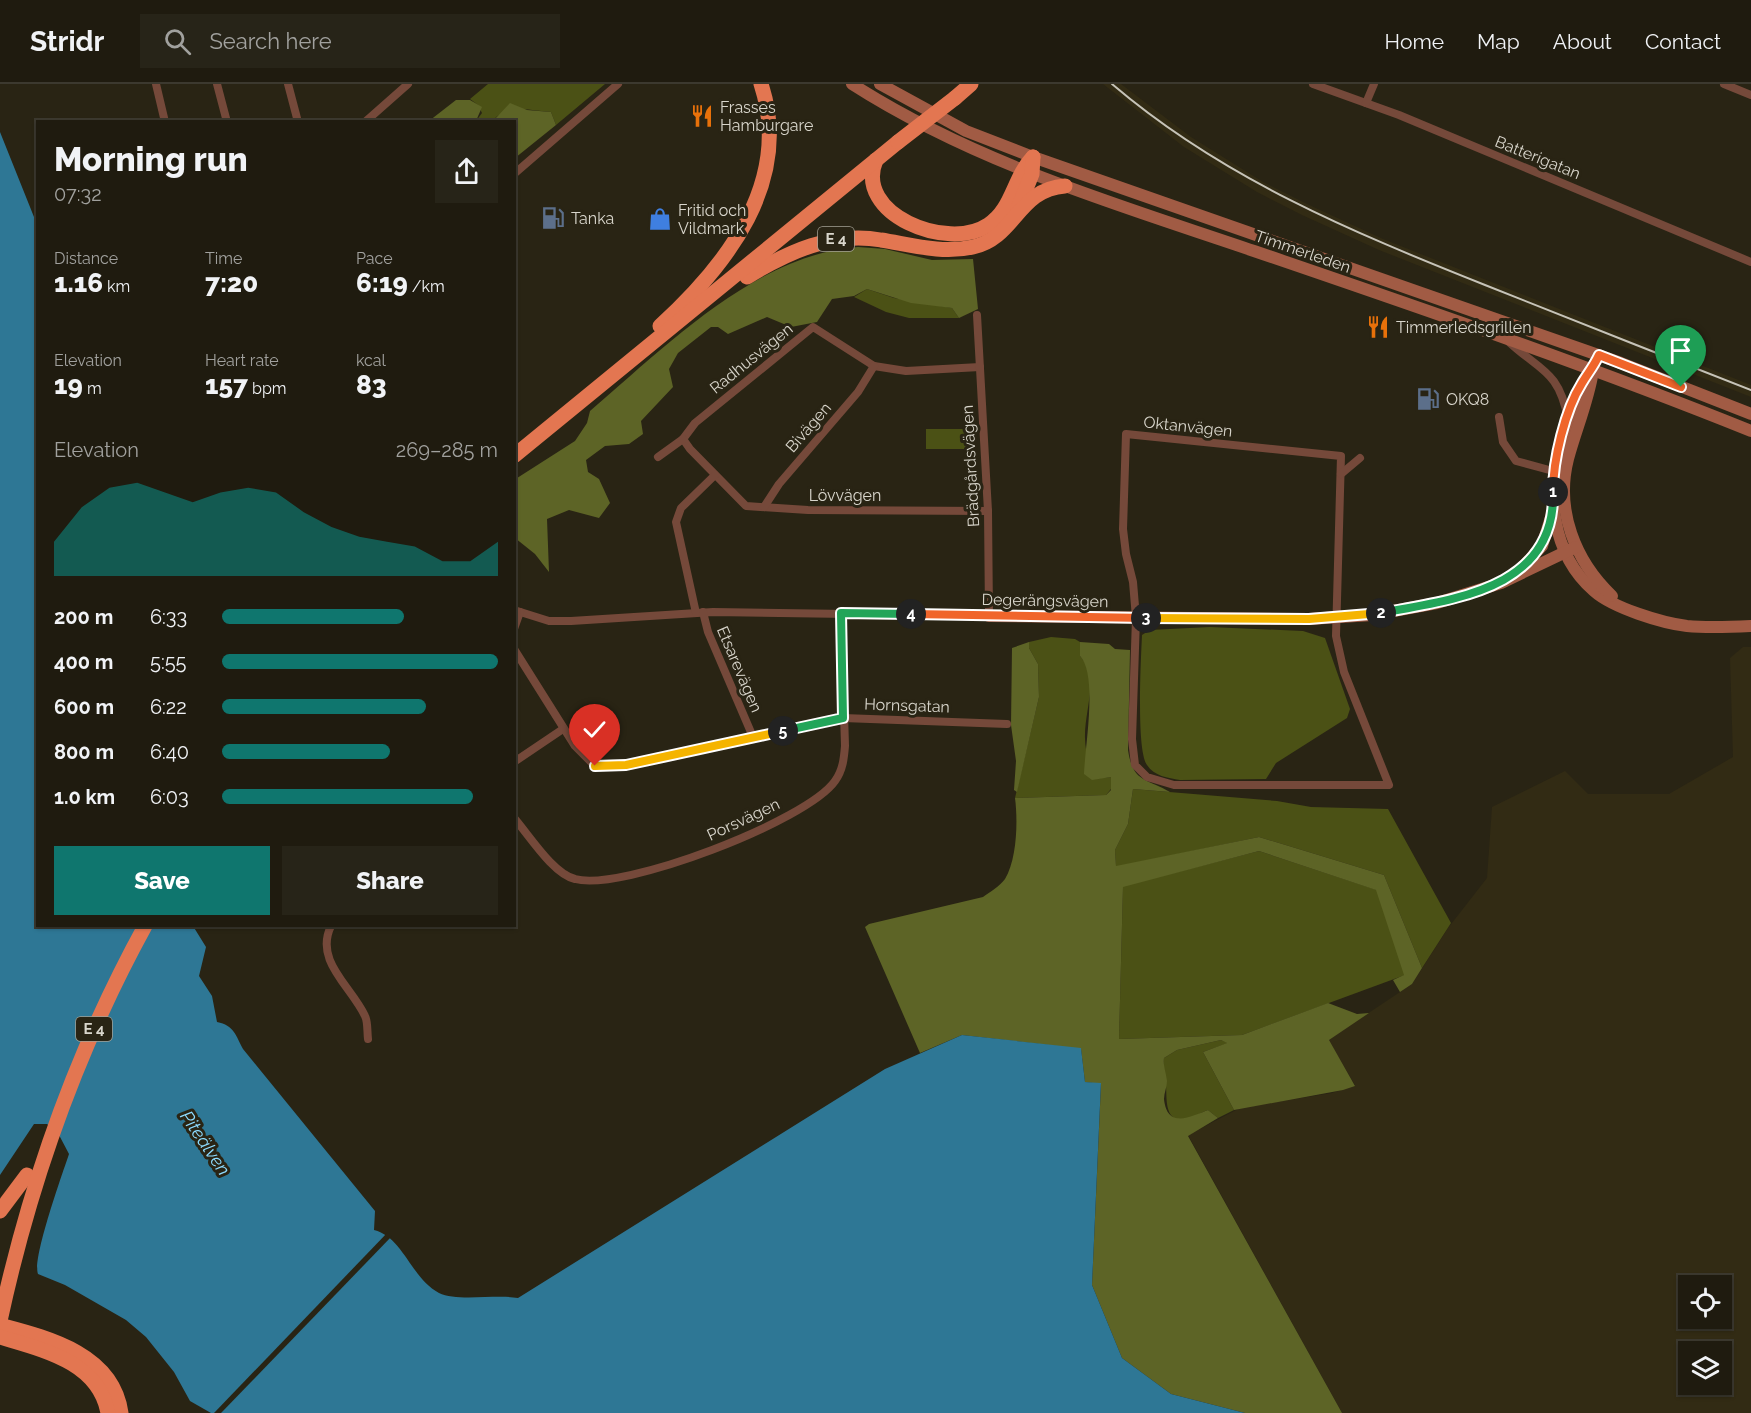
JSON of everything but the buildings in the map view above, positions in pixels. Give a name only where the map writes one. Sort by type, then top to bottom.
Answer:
[{"type":"highway","name":"E 4","points":[[648,337],[705,282],[727,255],[749,216],[760,189],[768,150],[767,114],[761,84]]},
{"type":"highway","name":"E 4","points":[[516,444],[954,91],[972,84]]},
{"type":"highway","name":"E 4","points":[[516,454],[673,328],[876,160],[896,140]]},
{"type":"highway","name":"E 4","points":[[1012,219],[1033,157]]},
{"type":"highway","name":"E 4","points":[[876,160],[872,181],[880,200],[912,224],[938,235],[950,236],[975,232],[996,219],[1027,172]]},
{"type":"highway","name":"E 4","points":[[673,328],[753,273],[819,242],[860,237],[935,249],[961,249],[988,242],[997,236],[1037,193],[1065,186]]},
{"type":"highway","name":"E 4","points":[[122,1413],[113,1386],[92,1362],[51,1340],[0,1323],[48,1133],[96,1007],[136,927]]},
{"type":"highway","name":"E 4","points":[[0,1211],[27,1175],[100,1014],[144,927]]},
{"type":"highway","name":"E 4","points":[[0,1281],[27,1175]]},
{"type":"highway","points":[[0,1337],[68,1360],[97,1384],[108,1413]]},
{"type":"main road","name":"Timmerleden","points":[[852,84],[929,130],[1027,172],[1504,337],[1620,379],[1751,431]]},
{"type":"main road","name":"Timmerleden","points":[[880,84],[966,131],[1033,157],[1599,355],[1751,414]]},
{"type":"main road","points":[[1571,549],[1564,482],[1567,461],[1589,396],[1593,369],[1599,355]]},
{"type":"main road","points":[[1593,369],[1581,383],[1553,471],[1553,507],[1558,532],[1602,586],[1622,606],[1652,619],[1687,626],[1751,626]]},
{"type":"main road","points":[[1589,396],[1596,385],[1606,380],[1620,379]]},
{"type":"main road","points":[[1513,576],[1542,546],[1553,507]]},
{"type":"main road","name":"Degerängsvägen","points":[[989,616],[1136,618],[1372,615],[1437,603],[1513,576],[1571,549]]},
{"type":"street","points":[[156,84],[165,120]]},
{"type":"street","points":[[217,84],[226,120]]},
{"type":"street","points":[[288,84],[297,120]]},
{"type":"street","points":[[367,120],[408,84]]},
{"type":"street","points":[[516,172],[618,84]]},
{"type":"street","name":"Batterigatan","points":[[1313,84],[1366,103],[1751,262]]},
{"type":"street","points":[[1366,103],[1374,84]]},
{"type":"street","points":[[1724,84],[1751,95]]},
{"type":"street","name":"Brädgårdsvägen","points":[[977,315],[988,511],[989,616]]},
{"type":"street","name":"Radhusvägen","points":[[658,457],[683,439],[695,423],[813,327],[874,366],[906,371],[980,367]]},
{"type":"street","points":[[1504,337],[1541,365],[1553,379],[1563,397],[1568,419]]},
{"type":"street","name":"Bivägen","points":[[764,507],[778,484],[858,392],[874,366]]},
{"type":"street","points":[[1499,417],[1503,442],[1516,461],[1553,471]]},
{"type":"street","name":"Oktanvägen","points":[[1136,618],[1133,582],[1123,529],[1126,434],[1341,456],[1341,474]]},
{"type":"street","points":[[683,439],[715,475]]},
{"type":"street","points":[[1136,618],[1132,739],[1135,765],[1147,777],[1174,785],[1389,785],[1344,672],[1336,636],[1341,474],[1360,458]]},
{"type":"street","name":"Lövvägen","points":[[715,475],[746,506],[808,510],[988,511]]},
{"type":"street","name":"Etsarevägen","points":[[715,475],[681,508],[676,522],[700,613],[753,737]]},
{"type":"street","name":"Degerängsvägen","points":[[517,611],[549,621],[700,613],[989,616]]},
{"type":"street","name":"Porsvägen","points":[[516,820],[554,866],[574,879],[591,881],[624,876],[710,852],[747,836],[814,800],[835,781],[843,765],[846,746],[843,718],[841,613]]},
{"type":"street","name":"Hornsgatan","points":[[516,652],[563,729],[595,766],[610,767],[843,718],[1007,724]]},
{"type":"street","points":[[516,761],[563,729]]},
{"type":"street","points":[[331,927],[325,946],[330,965],[366,1018],[368,1039]]},
{"type":"shaded area","points":[[1103,84],[1121,84],[1191,137],[1263,182],[1307,204],[1383,239],[1751,385],[1751,397],[1379,250],[1302,215],[1257,192],[1184,147]]},
{"type":"shaded area","points":[[1743,647],[1751,647],[1751,1413],[1342,1413],[1188,1135],[1240,1108],[1332,1093],[1355,1085],[1328,1040],[1412,984],[1448,928],[1487,878],[1492,807],[1565,771],[1588,794],[1669,794],[1733,757],[1730,658]]},
{"type":"green space","points":[[488,84],[605,84],[556,125],[551,112],[528,110],[505,112],[494,120],[477,120],[482,113],[478,105],[470,99]]},
{"type":"green space","points":[[456,100],[470,100],[482,107],[476,120],[430,120]]},
{"type":"green space","points":[[510,103],[527,110],[551,112],[556,125],[516,157],[516,120],[494,120]]},
{"type":"green space","points":[[858,247],[885,249],[932,260],[973,259],[978,309],[959,318],[952,308],[911,303],[867,289],[854,296],[832,299],[817,322],[791,327],[767,317],[728,334],[718,327],[711,327],[678,353],[669,369],[673,387],[641,421],[643,434],[629,444],[605,446],[586,460],[588,472],[599,479],[610,503],[599,518],[569,510],[547,519],[549,572],[535,554],[516,539],[516,479],[575,441],[587,423],[590,411],[680,333],[748,285],[783,267],[820,253]]},
{"type":"green space","points":[[867,289],[894,298],[952,308],[959,318],[909,318],[886,312],[854,297]]},
{"type":"green space","points":[[926,429],[970,429],[970,449],[926,449]]},
{"type":"green space","points":[[1210,627],[1303,631],[1325,638],[1350,709],[1347,718],[1276,763],[1266,779],[1180,780],[1153,772],[1147,765],[1141,742],[1142,635],[1150,630]]},
{"type":"green space","points":[[1051,637],[1075,639],[1080,642],[1080,656],[1086,665],[1090,684],[1085,743],[1092,779],[1111,777],[1111,789],[1106,795],[1015,798],[1039,697],[1038,664],[1029,648],[1029,642]]},
{"type":"green space","points":[[1029,642],[1029,648],[1038,664],[1039,697],[1017,792],[1014,790],[1016,761],[1011,725],[1012,648]]},
{"type":"green space","points":[[1080,642],[1109,644],[1115,649],[1130,650],[1128,750],[1130,761],[1133,769],[1142,778],[1170,792],[1133,789],[1128,824],[1115,850],[1116,866],[1259,837],[1384,875],[1422,968],[1412,984],[1400,992],[1393,980],[1404,975],[1376,890],[1259,851],[1123,887],[1119,1039],[1242,1035],[1328,1003],[1357,1014],[1369,1013],[1329,1040],[1355,1086],[1343,1090],[1234,1110],[1203,1052],[1227,1043],[1221,1040],[1177,1050],[1164,1058],[1167,1081],[1164,1099],[1170,1115],[1181,1118],[1208,1110],[1218,1118],[1188,1136],[1342,1413],[1245,1413],[1171,1394],[1122,1358],[1092,1285],[1101,1084],[1085,1082],[1081,1049],[962,1035],[920,1053],[865,927],[869,924],[983,897],[998,886],[1009,871],[1014,851],[1015,798],[1106,795],[1111,790],[1111,777],[1092,780],[1084,774],[1089,694],[1085,665],[1080,656]]},
{"type":"green space","points":[[1133,789],[1277,801],[1311,807],[1388,809],[1451,923],[1422,968],[1384,875],[1259,837],[1116,867],[1115,850],[1128,824]]},
{"type":"green space","points":[[1259,851],[1377,890],[1405,975],[1242,1035],[1119,1039],[1123,886]]},
{"type":"green space","points":[[1221,1040],[1228,1043],[1203,1052],[1234,1110],[1218,1118],[1208,1110],[1186,1120],[1174,1118],[1170,1114],[1167,1103],[1164,1058],[1177,1050]]},
{"type":"water","name":"Piteälven","points":[[0,132],[36,222],[36,927],[194,927],[206,947],[199,976],[212,996],[217,1022],[223,1023],[234,1032],[243,1049],[375,1211],[374,1230],[384,1234],[400,1249],[429,1286],[447,1296],[518,1298],[885,1069],[962,1035],[1081,1048],[1085,1082],[1101,1083],[1092,1285],[1122,1358],[1171,1394],[1245,1413],[211,1413],[190,1401],[174,1372],[146,1337],[126,1320],[65,1285],[38,1274],[37,1265],[43,1235],[69,1154],[59,1135],[47,1124],[34,1124],[0,1175]]},
{"type":"pier","points":[[388,1232],[392,1236],[221,1413],[214,1413]]},
{"type":"railway","points":[[1112,84],[1198,148],[1243,175],[1338,223],[1435,265],[1751,390]]},
{"type":"place","name":"Frasses Hamburgare","points":[[702,116]]},
{"type":"place","name":"Tanka","points":[[553,218]]},
{"type":"place","name":"Fritid och Vildmark","points":[[660,219]]},
{"type":"place","name":"Timmerledsgrillen","points":[[1378,327]]},
{"type":"place","name":"OKQ8","points":[[1428,399]]},
{"type":"route","points":[[595,766],[626,765],[843,718],[844,651],[841,613],[1309,619],[1372,615],[1437,603],[1501,582],[1513,576],[1542,546],[1553,507],[1553,472],[1556,456],[1581,383],[1593,369],[1599,355],[1681,387]]}]
